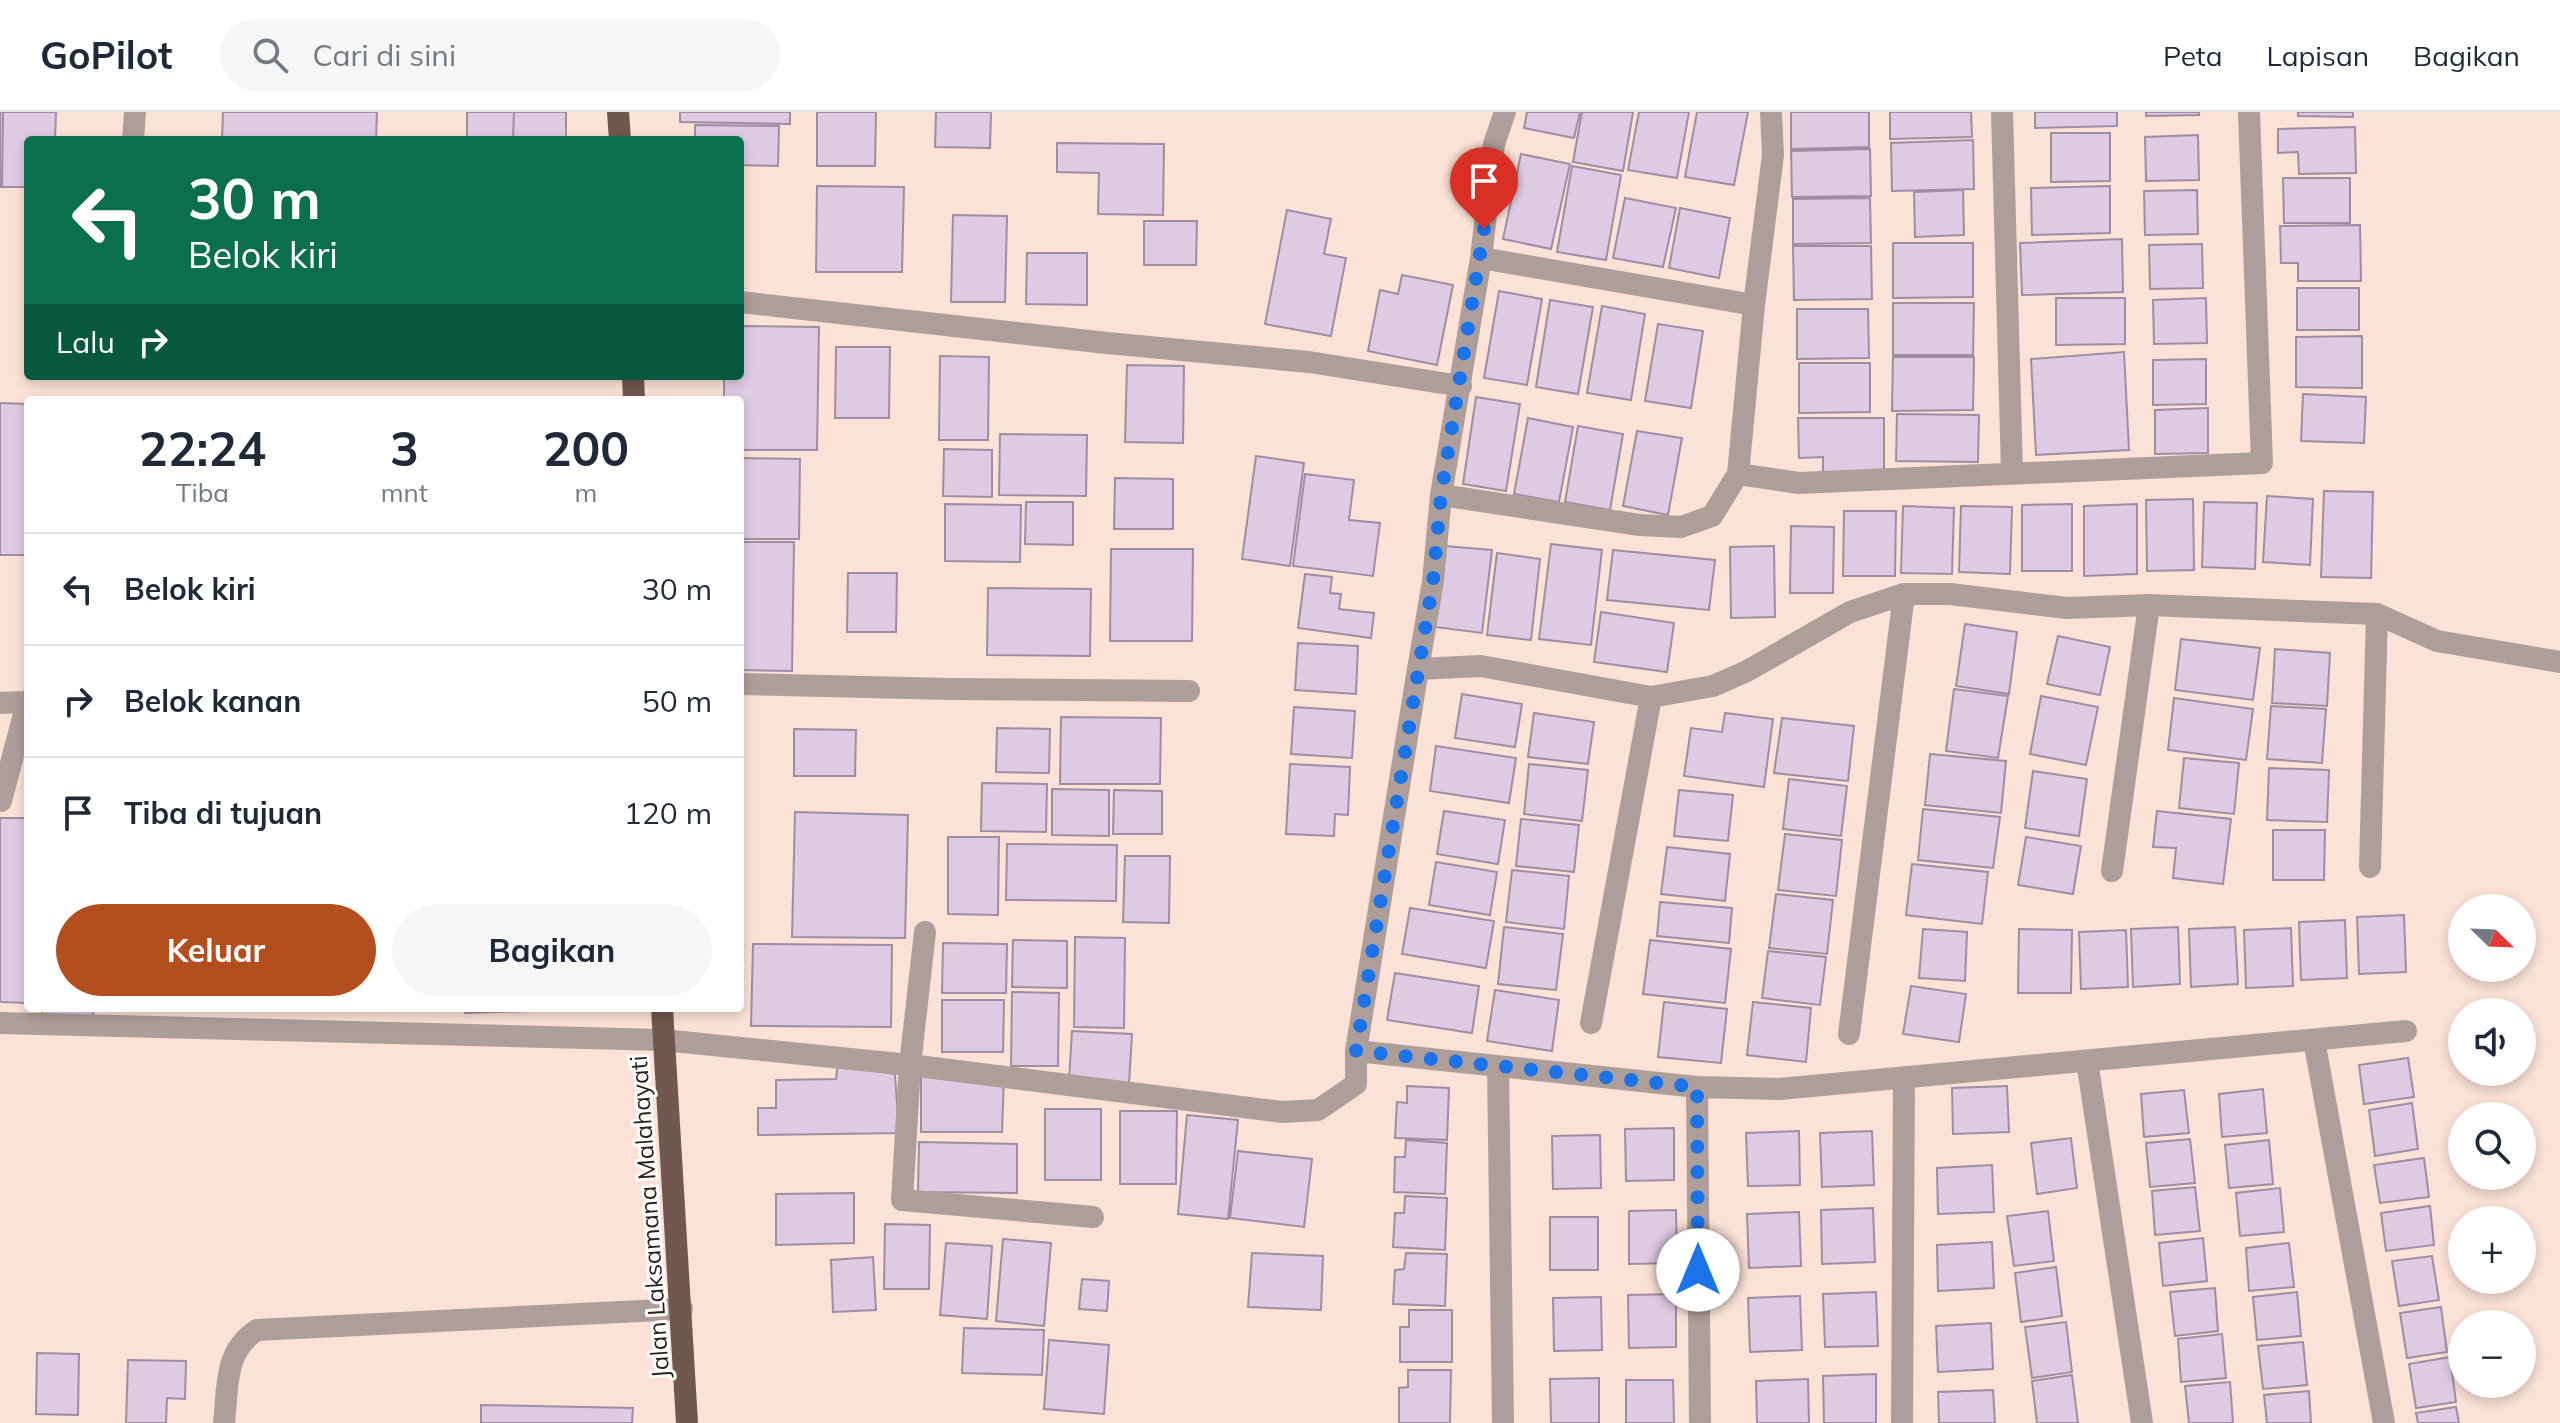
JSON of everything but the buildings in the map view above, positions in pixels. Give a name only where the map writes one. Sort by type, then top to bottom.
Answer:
[{"type":"highway","points":[[618,112],[620,136]]},
{"type":"highway","name":"Jalan Laksamana Malahayati","points":[[662,1012],[687,1423]]},
{"type":"street","points":[[133,136],[135,112]]},
{"type":"street","points":[[0,1023],[663,1040],[910,1065],[1282,1112],[1318,1110],[1356,1084],[1356,1051],[1433,581],[1441,495],[1481,258],[1494,144],[1505,112]]},
{"type":"street","points":[[1441,495],[1640,525],[1681,527],[1712,516],[1738,474],[1754,305],[1773,155],[1771,112]]},
{"type":"street","points":[[2002,112],[2012,472]]},
{"type":"street","points":[[1738,474],[1799,483],[2262,463],[2249,112]]},
{"type":"street","points":[[1481,258],[1754,305]]},
{"type":"street","points":[[744,302],[1309,362],[1461,386]]},
{"type":"street","points":[[1418,669],[1481,666],[1651,697],[1713,686],[1747,671],[1850,612],[1904,594],[1950,594],[2067,608],[2149,605],[2377,614],[2437,641],[2560,662]]},
{"type":"street","points":[[1849,1034],[1904,594]]},
{"type":"street","points":[[2112,871],[2149,605]]},
{"type":"street","points":[[2370,867],[2377,614]]},
{"type":"street","points":[[744,684],[1189,691]]},
{"type":"street","points":[[1591,1023],[1651,697]]},
{"type":"street","points":[[0,703],[24,702]]},
{"type":"street","points":[[1,801],[24,714]]},
{"type":"street","points":[[925,932],[910,1065],[902,1200],[1093,1217]]},
{"type":"street","points":[[1356,1051],[1697,1087],[1779,1089],[2406,1031]]},
{"type":"street","points":[[2314,1040],[2384,1423]]},
{"type":"street","points":[[2087,1061],[2142,1423]]},
{"type":"street","points":[[1498,1067],[1503,1423]]},
{"type":"street","points":[[1902,1423],[1904,1077]]},
{"type":"street","points":[[1697,1087],[1700,1423]]},
{"type":"street","points":[[224,1423],[236,1348],[257,1330],[682,1309]]},
{"type":"route","points":[[1484,229],[1441,495],[1433,581],[1356,1051],[1697,1087],[1698,1270]]}]
